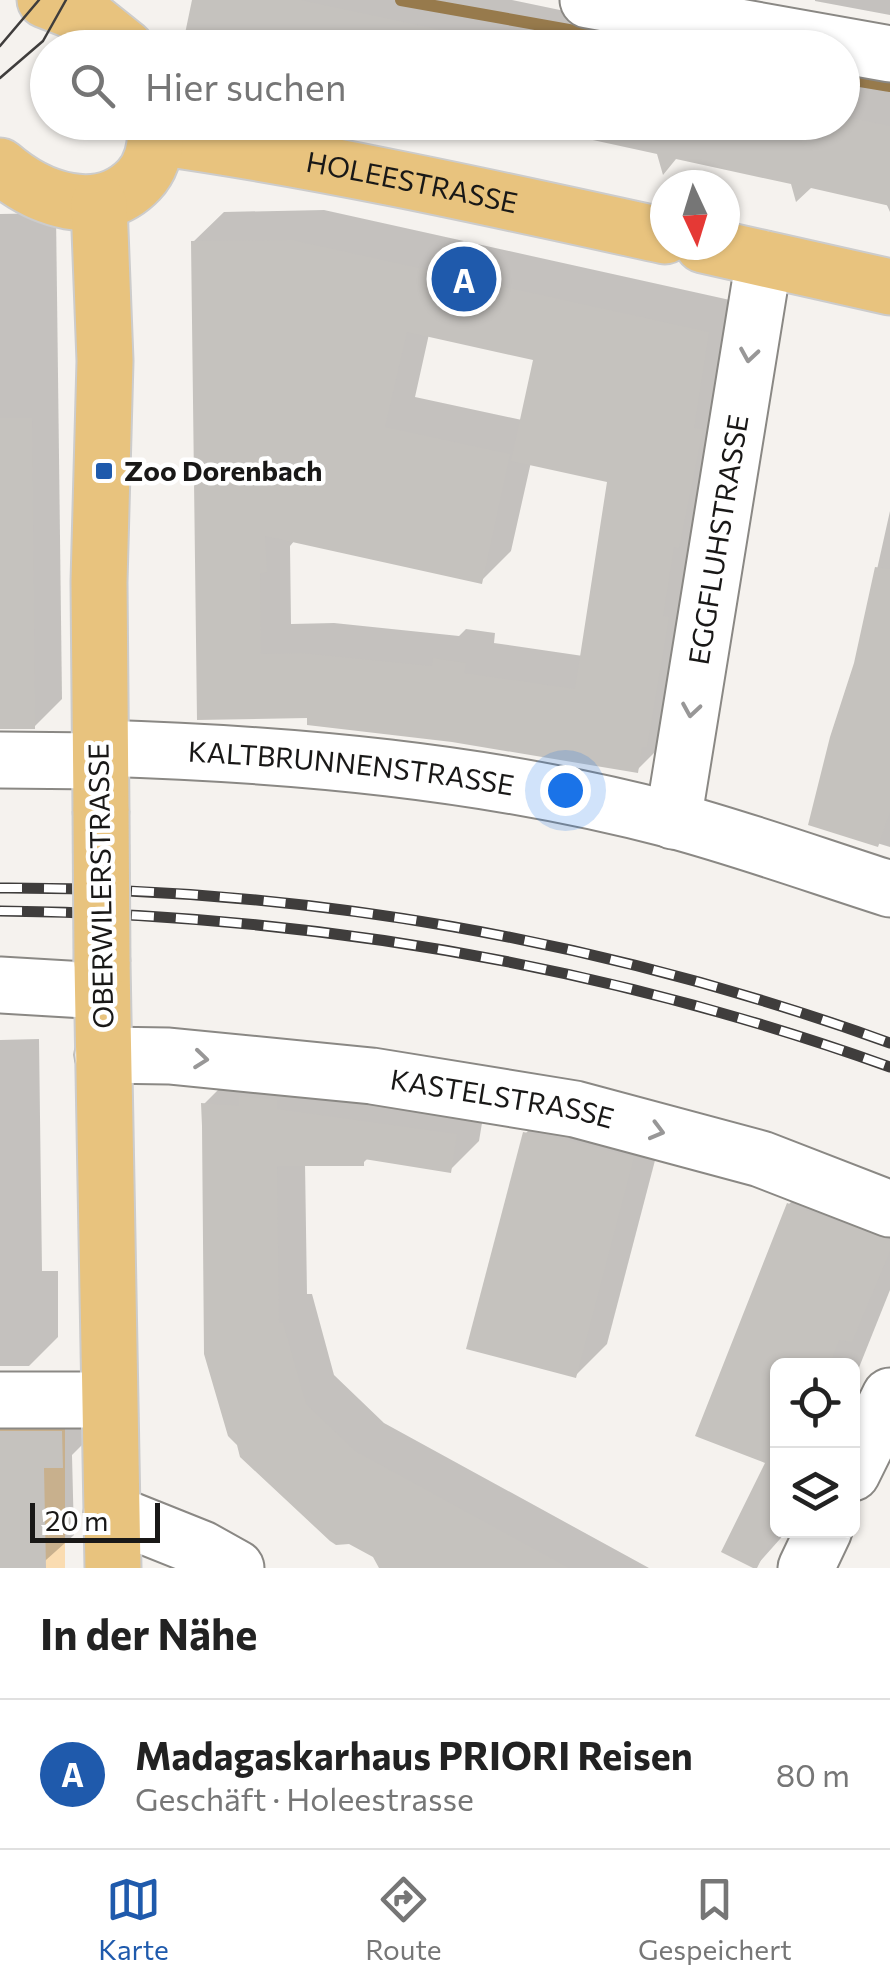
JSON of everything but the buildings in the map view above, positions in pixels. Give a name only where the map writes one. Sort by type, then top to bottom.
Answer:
[{"type":"main road","points":[[45,0],[122,29]]},
{"type":"main road","points":[[0,166],[44,195],[99,204],[126,194],[150,168],[154,140]]},
{"type":"main road","name":"HOLEESTRASSE","points":[[202,140],[650,233]]},
{"type":"main road","name":"OBERWILERSTRASSE","points":[[99,204],[105,360],[99,582],[102,976],[114,1568]]},
{"type":"main road","points":[[740,253],[890,288]]},
{"type":"street","points":[[623,3],[782,17],[820,30]]},
{"type":"street","points":[[860,44],[890,54]]},
{"type":"street","name":"EGGFLUHSTRASSE","points":[[673,820],[764,259]]},
{"type":"street","name":"KALTBRUNNENSTRASSE","points":[[0,760],[100,774],[247,754],[407,770],[673,820],[890,889]]},
{"type":"street","points":[[0,985],[102,976]]},
{"type":"street","name":"KASTELSTRASSE","points":[[103,1055],[169,1056],[372,1076],[576,1109],[761,1159],[890,1209]]},
{"type":"street","points":[[860,1457],[890,1396]]},
{"type":"street","points":[[0,1400],[108,1400]]},
{"type":"street","points":[[112,1512],[202,1549],[236,1568]]},
{"type":"street","points":[[806,1568],[820,1538]]},
{"type":"shaded area","points":[[0,1415],[65,1416],[65,1568],[0,1568]]},
{"type":"waterway","points":[[401,0],[569,30]]},
{"type":"waterway","points":[[860,81],[890,86]]},
{"type":"tram line","points":[[0,46],[39,0]]},
{"type":"tram line","points":[[49,30],[66,0]]},
{"type":"tram line","points":[[0,78],[30,52]]},
{"type":"railway","points":[[0,888],[227,897],[452,926],[673,975],[890,1043]]},
{"type":"railway","points":[[0,911],[227,922],[452,952],[563,973],[673,1000],[890,1067]]},
{"type":"place","name":"Madagaskarhaus PRIORI Reisen","points":[[464,279]]},
{"type":"place","name":"Zoo Dorenbach","points":[[104,471]]}]
